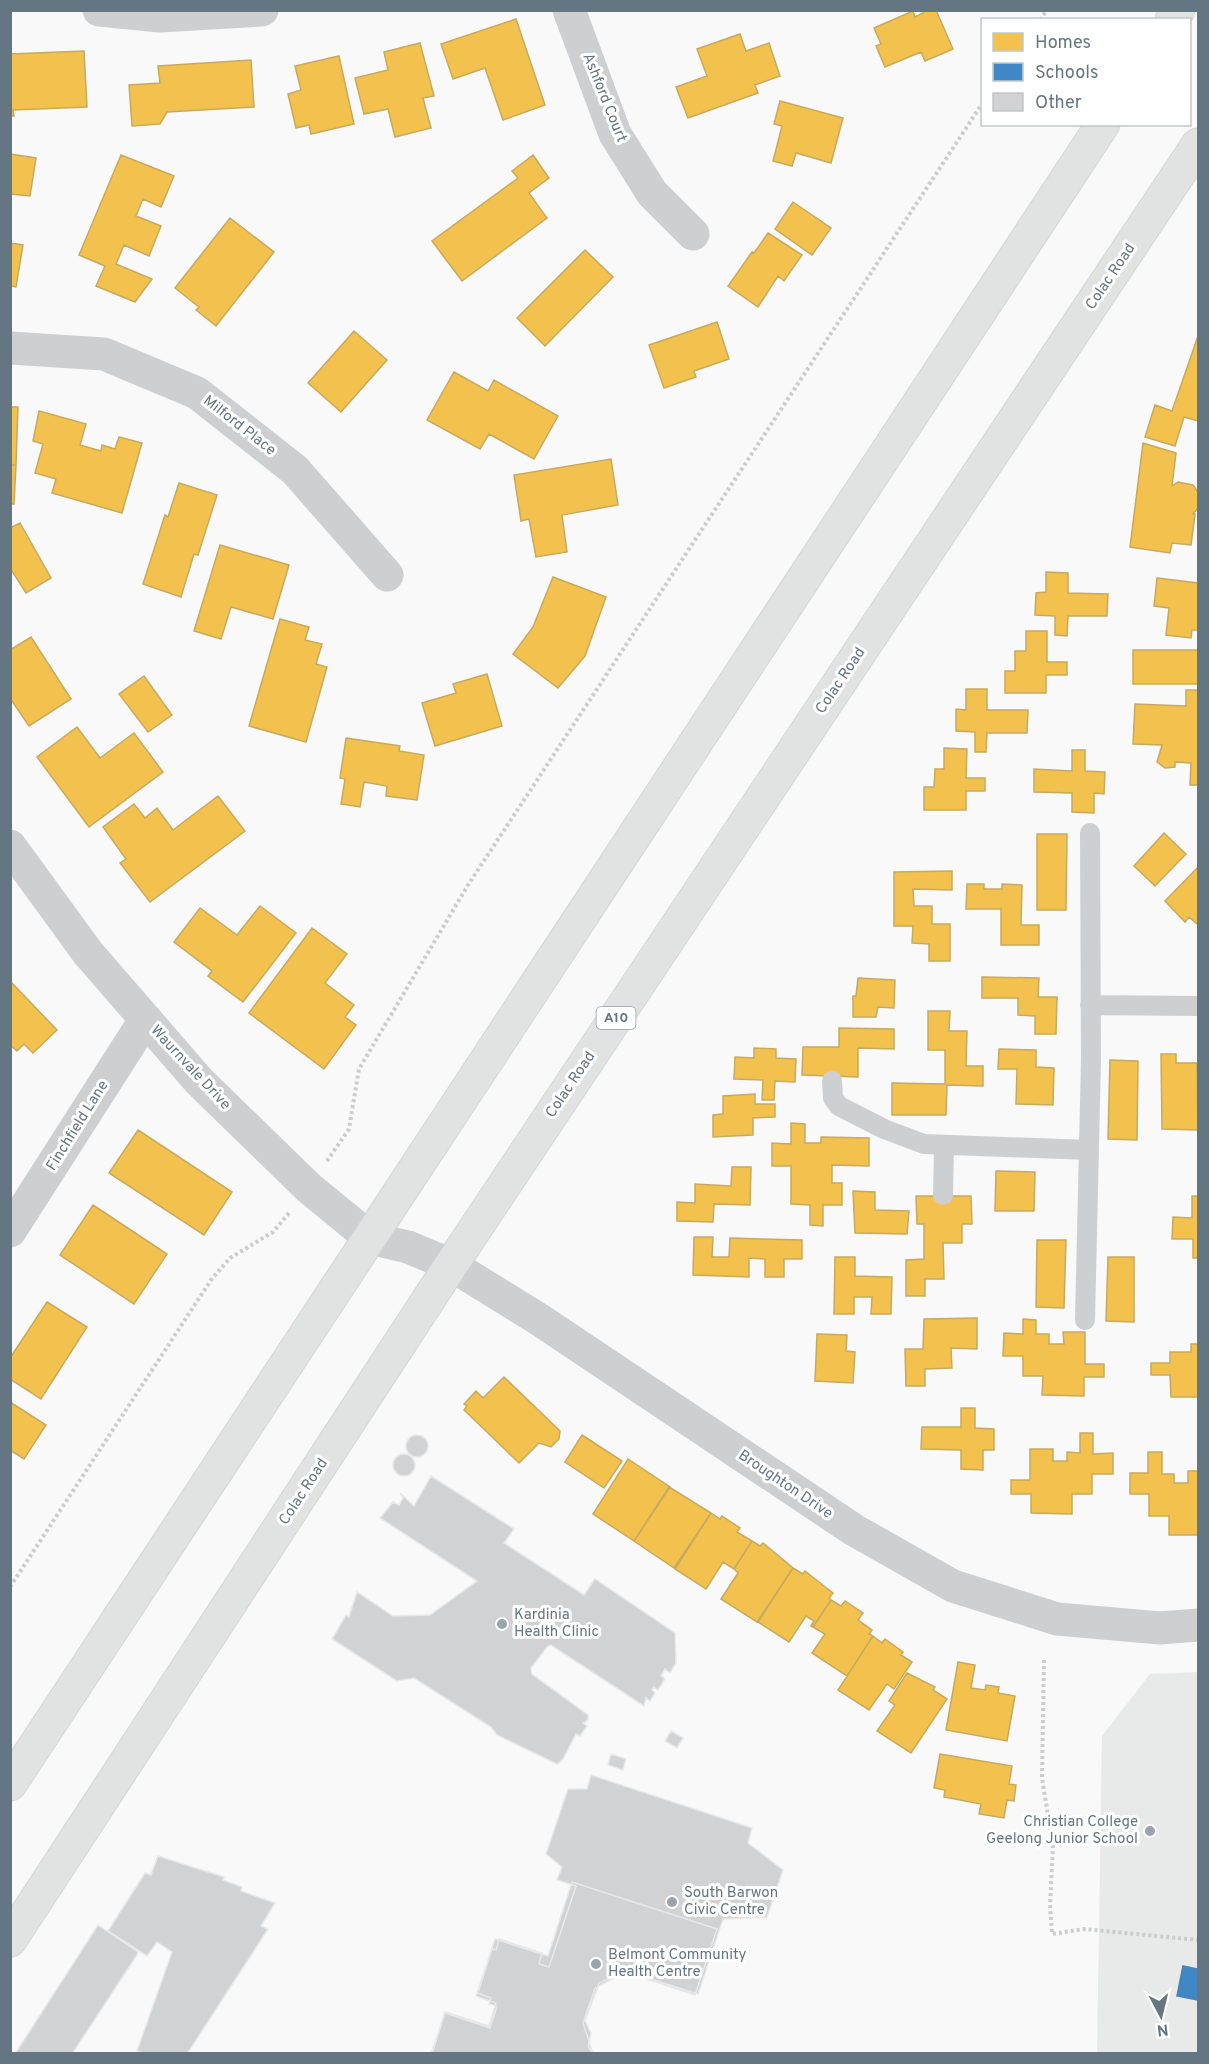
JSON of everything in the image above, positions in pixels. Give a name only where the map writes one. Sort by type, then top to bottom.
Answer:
[{"type":"highway","points":[[10,1784],[1102,126]]},
{"type":"highway","name":"Colac Road","points":[[10,1940],[451,1265],[1198,145]]},
{"type":"street","points":[[99,10],[160,16],[262,10]]},
{"type":"street","name":"Ashford Court","points":[[570,10],[615,134],[652,193],[693,234]]},
{"type":"street","name":"Milford Place","points":[[10,348],[104,354],[197,393],[296,470],[387,575]]},
{"type":"street","name":"Waurnvale Drive","points":[[10,846],[88,953],[199,1081],[309,1188],[370,1238],[408,1247]]},
{"type":"street","name":"Finchfield Lane","points":[[10,1231],[145,1020]]},
{"type":"street","name":"Broughton Drive","points":[[408,1247],[451,1265],[540,1320],[854,1530],[953,1586],[1057,1619],[1160,1628],[1198,1625]]},
{"type":"lane","points":[[1085,1320],[1089,1150],[1090,833]]},
{"type":"lane","points":[[1090,1005],[1198,1006]]},
{"type":"lane","points":[[832,1080],[834,1100],[839,1106],[905,1138],[944,1146],[1089,1150]]},
{"type":"lane","points":[[944,1146],[944,1195]]},
{"type":"path","points":[[10,1587],[211,1280],[230,1257],[273,1232],[309,1188],[349,1129],[359,1069],[468,885],[981,106]]},
{"type":"path","points":[[1044,1660],[1042,1778],[1053,1847],[1050,1905],[1052,1934],[1084,1929],[1198,1940]]},
{"type":"shaded area","name":"Christian College Geelong Junior School","points":[[1198,1672],[1198,2053],[1097,2054],[1102,1736],[1150,1674]]},
{"type":"building: Homes","points":[[922,10],[936,10],[953,49],[925,61],[921,52],[885,67],[876,46],[881,44],[874,28],[913,11],[915,17],[923,13]]},
{"type":"building: Homes","points":[[516,19],[545,105],[503,120],[485,68],[453,79],[441,44]]},
{"type":"building: Homes","points":[[740,34],[746,51],[769,43],[780,76],[755,85],[758,93],[688,118],[676,87],[707,76],[697,49]]},
{"type":"building: Homes","points":[[420,43],[434,96],[423,98],[431,128],[395,137],[388,109],[364,114],[355,78],[388,70],[384,52]]},
{"type":"building: Homes","points":[[84,51],[87,107],[13,110],[14,116],[10,116],[10,54]]},
{"type":"building: Homes","points":[[339,56],[354,124],[311,134],[309,125],[296,128],[288,94],[301,90],[295,66]]},
{"type":"building: Homes","points":[[251,60],[254,107],[167,112],[160,124],[132,126],[129,85],[160,83],[158,66]]},
{"type":"building: Homes","points":[[780,101],[843,118],[831,163],[796,153],[792,166],[773,161],[782,126],[774,124]]},
{"type":"building: Homes","points":[[10,154],[36,158],[30,196],[10,194]]},
{"type":"building: Homes","points":[[121,155],[174,176],[161,207],[143,199],[136,216],[161,226],[149,256],[124,245],[116,264],[152,279],[135,302],[96,286],[105,266],[79,255]]},
{"type":"building: Homes","points":[[533,155],[549,178],[529,193],[547,218],[462,281],[432,241],[518,178],[512,171]]},
{"type":"building: Homes","points":[[793,202],[831,228],[812,255],[775,229]]},
{"type":"building: Homes","points":[[230,218],[274,252],[216,326],[196,310],[199,307],[175,288]]},
{"type":"building: Homes","points":[[768,233],[802,255],[784,281],[778,276],[758,307],[728,286]]},
{"type":"building: Homes","points":[[10,243],[23,245],[16,287],[10,286]]},
{"type":"building: Homes","points":[[585,250],[613,277],[545,346],[517,318]]},
{"type":"building: Homes","points":[[717,322],[729,359],[694,371],[696,377],[664,388],[649,345]]},
{"type":"building: Homes","points":[[354,331],[387,360],[341,412],[308,383]]},
{"type":"building: Homes","points":[[1198,336],[1198,421],[1184,417],[1175,446],[1145,437],[1155,405],[1172,411]]},
{"type":"building: Homes","points":[[454,372],[488,391],[494,380],[558,416],[534,459],[489,434],[480,449],[427,420]]},
{"type":"building: Homes","points":[[10,407],[18,407],[16,465],[10,465]]},
{"type":"building: Homes","points":[[39,411],[86,424],[80,445],[101,451],[102,445],[115,449],[119,437],[142,443],[122,513],[52,493],[56,479],[35,473],[43,444],[33,441]]},
{"type":"building: Homes","points":[[1143,443],[1176,453],[1172,486],[1178,482],[1193,485],[1198,492],[1198,508],[1193,514],[1195,514],[1191,545],[1172,543],[1170,553],[1130,547]]},
{"type":"building: Homes","points":[[611,459],[618,505],[562,515],[567,552],[536,557],[529,519],[521,521],[514,475]]},
{"type":"building: Homes","points":[[10,465],[16,465],[14,504],[10,504]]},
{"type":"building: Homes","points":[[179,483],[217,495],[198,555],[194,554],[181,597],[143,584],[165,515],[168,517]]},
{"type":"building: Homes","points":[[20,523],[51,578],[26,593],[10,568],[10,528]]},
{"type":"building: Homes","points":[[220,545],[289,565],[273,619],[231,607],[221,639],[194,631]]},
{"type":"building: Homes","points":[[1046,572],[1068,573],[1068,593],[1108,594],[1107,616],[1068,616],[1067,636],[1055,635],[1055,616],[1035,615],[1036,593],[1046,592]]},
{"type":"building: Homes","points":[[553,577],[606,597],[585,656],[558,688],[513,654],[533,627]]},
{"type":"building: Homes","points":[[1157,578],[1198,583],[1198,630],[1192,630],[1191,638],[1166,635],[1169,608],[1154,606]]},
{"type":"building: Homes","points":[[280,619],[309,627],[305,640],[322,644],[316,664],[327,667],[306,742],[249,726]]},
{"type":"building: Homes","points":[[1026,631],[1047,631],[1047,662],[1067,662],[1067,675],[1046,675],[1046,693],[1005,693],[1005,671],[1015,671],[1015,651],[1026,651]]},
{"type":"building: Homes","points":[[31,637],[71,699],[29,726],[10,698],[10,650]]},
{"type":"building: Homes","points":[[1133,650],[1198,650],[1198,684],[1133,684]]},
{"type":"building: Homes","points":[[487,674],[502,726],[435,746],[422,703],[456,693],[453,684]]},
{"type":"building: Homes","points":[[144,676],[172,715],[148,732],[119,694]]},
{"type":"building: Homes","points":[[966,689],[987,689],[987,710],[1028,710],[1027,733],[987,733],[986,752],[975,752],[975,732],[956,731],[956,709],[966,710]]},
{"type":"building: Homes","points":[[1186,690],[1198,690],[1198,785],[1190,785],[1191,763],[1175,762],[1175,767],[1165,768],[1157,762],[1162,745],[1133,744],[1135,704],[1186,706]]},
{"type":"building: Homes","points":[[77,727],[100,758],[134,733],[163,772],[89,827],[37,757]]},
{"type":"building: Homes","points":[[346,738],[400,746],[399,751],[424,755],[417,800],[386,796],[387,786],[364,782],[360,807],[341,804],[345,779],[340,778]]},
{"type":"building: Homes","points":[[944,748],[967,749],[966,778],[985,778],[985,791],[966,791],[966,810],[924,810],[924,787],[934,787],[935,769],[944,769]]},
{"type":"building: Homes","points":[[1072,750],[1085,750],[1085,771],[1105,772],[1104,794],[1094,793],[1094,813],[1072,812],[1072,793],[1034,792],[1034,769],[1072,771]]},
{"type":"building: Homes","points":[[218,796],[245,831],[150,902],[120,863],[126,859],[103,827],[134,804],[145,818],[157,808],[173,830]]},
{"type":"building: Homes","points":[[1164,833],[1186,854],[1155,886],[1134,866]]},
{"type":"building: Homes","points":[[1037,834],[1067,834],[1066,910],[1037,910]]},
{"type":"building: Homes","points":[[1198,867],[1197,924],[1189,917],[1185,922],[1165,901]]},
{"type":"building: Homes","points":[[952,871],[952,890],[913,889],[914,906],[932,906],[932,924],[950,924],[950,961],[929,961],[929,944],[912,943],[913,926],[894,926],[894,872]]},
{"type":"building: Homes","points":[[967,884],[984,884],[984,889],[1002,889],[1002,884],[1022,885],[1021,925],[1039,925],[1039,945],[1001,945],[1001,909],[966,909]]},
{"type":"building: Homes","points":[[260,906],[296,933],[243,1002],[208,976],[212,971],[174,942],[200,908],[237,935]]},
{"type":"building: Homes","points":[[312,928],[347,954],[325,983],[354,1005],[345,1017],[356,1025],[324,1069],[249,1013]]},
{"type":"building: Homes","points":[[982,977],[1039,978],[1038,997],[1057,997],[1056,1034],[1035,1034],[1035,1016],[1018,1015],[1018,998],[982,998]]},
{"type":"building: Homes","points":[[858,978],[895,980],[894,1008],[878,1007],[876,1017],[853,1017],[853,996],[856,996]]},
{"type":"building: Homes","points":[[10,981],[57,1030],[33,1053],[24,1044],[17,1051],[10,1045]]},
{"type":"building: Homes","points":[[928,1011],[950,1011],[949,1031],[967,1031],[966,1066],[983,1066],[983,1086],[947,1085],[946,1115],[892,1115],[892,1083],[945,1084],[945,1050],[928,1050]]},
{"type":"building: Homes","points":[[839,1028],[894,1029],[894,1049],[858,1048],[858,1077],[802,1075],[803,1047],[839,1047]]},
{"type":"building: Homes","points":[[754,1048],[776,1049],[776,1058],[796,1059],[795,1082],[775,1081],[774,1100],[762,1100],[763,1080],[734,1079],[735,1057],[754,1058]]},
{"type":"building: Homes","points":[[999,1049],[1036,1050],[1036,1067],[1054,1068],[1053,1105],[1016,1104],[1017,1069],[998,1069]]},
{"type":"building: Homes","points":[[1161,1054],[1176,1054],[1176,1063],[1197,1063],[1198,1130],[1162,1129]]},
{"type":"building: Homes","points":[[1110,1060],[1138,1061],[1137,1140],[1108,1139]]},
{"type":"building: Homes","points":[[755,1094],[755,1104],[775,1104],[775,1117],[753,1118],[753,1135],[713,1137],[713,1115],[723,1114],[723,1096]]},
{"type":"building: Homes","points":[[791,1123],[805,1124],[805,1143],[821,1143],[821,1137],[869,1138],[869,1166],[832,1165],[832,1183],[842,1183],[842,1205],[823,1205],[823,1226],[810,1225],[810,1205],[791,1204],[791,1166],[772,1166],[772,1143],[791,1144]]},
{"type":"building: Homes","points":[[138,1130],[232,1192],[204,1235],[109,1173]]},
{"type":"building: Homes","points":[[732,1167],[751,1167],[750,1205],[714,1204],[713,1222],[677,1221],[677,1202],[695,1203],[695,1184],[731,1186]]},
{"type":"building: Homes","points":[[996,1171],[1035,1172],[1034,1211],[995,1211]]},
{"type":"building: Homes","points":[[853,1191],[875,1192],[875,1210],[909,1211],[907,1234],[855,1233]]},
{"type":"building: Homes","points":[[916,1196],[971,1196],[972,1224],[962,1224],[962,1243],[943,1243],[944,1279],[925,1279],[925,1296],[906,1296],[906,1260],[924,1259],[924,1224],[917,1224]]},
{"type":"building: Homes","points":[[1192,1196],[1198,1196],[1198,1258],[1193,1258],[1193,1239],[1172,1239],[1173,1217],[1192,1218]]},
{"type":"building: Homes","points":[[93,1205],[167,1254],[134,1304],[60,1255]]},
{"type":"building: Homes","points":[[694,1237],[713,1237],[712,1257],[729,1257],[730,1238],[802,1240],[802,1259],[784,1259],[784,1277],[765,1277],[765,1259],[749,1258],[749,1277],[693,1275]]},
{"type":"building: Homes","points":[[1037,1240],[1066,1240],[1064,1308],[1036,1307]]},
{"type":"building: Homes","points":[[835,1257],[855,1257],[855,1276],[892,1277],[891,1314],[871,1314],[872,1297],[854,1297],[854,1314],[834,1314]]},
{"type":"building: Homes","points":[[1108,1257],[1134,1257],[1134,1322],[1106,1321]]},
{"type":"building: Homes","points":[[47,1302],[87,1327],[41,1399],[10,1379],[10,1358]]},
{"type":"building: Homes","points":[[977,1318],[977,1349],[951,1348],[952,1368],[925,1369],[925,1386],[906,1386],[905,1349],[923,1349],[924,1319]]},
{"type":"building: Homes","points":[[1023,1319],[1036,1320],[1036,1334],[1049,1334],[1049,1344],[1064,1344],[1063,1332],[1085,1332],[1085,1364],[1104,1364],[1104,1377],[1084,1377],[1084,1396],[1042,1395],[1043,1376],[1023,1376],[1023,1356],[1003,1356],[1004,1333],[1023,1334]]},
{"type":"building: Homes","points":[[817,1334],[847,1335],[846,1351],[855,1352],[853,1383],[815,1381]]},
{"type":"building: Homes","points":[[1191,1344],[1198,1344],[1198,1397],[1171,1397],[1170,1375],[1151,1375],[1151,1363],[1170,1363],[1170,1352],[1191,1352]]},
{"type":"building: Homes","points":[[504,1377],[560,1431],[559,1439],[551,1447],[539,1443],[519,1463],[464,1410],[467,1406],[464,1404],[476,1391],[483,1398]]},
{"type":"building: Homes","points":[[10,1402],[46,1425],[24,1459],[10,1450]]},
{"type":"building: Homes","points":[[961,1408],[975,1408],[975,1428],[994,1429],[994,1450],[983,1450],[983,1470],[961,1469],[961,1450],[921,1449],[922,1427],[961,1427]]},
{"type":"building: Homes","points":[[1080,1433],[1093,1433],[1093,1454],[1113,1453],[1113,1474],[1092,1474],[1092,1494],[1072,1494],[1072,1514],[1031,1513],[1031,1494],[1011,1494],[1011,1480],[1030,1480],[1030,1449],[1053,1449],[1053,1461],[1067,1461],[1067,1452],[1080,1453]]},
{"type":"building: Homes","points":[[582,1435],[622,1461],[604,1488],[565,1462]]},
{"type":"building: Homes","points":[[1148,1452],[1162,1452],[1162,1474],[1174,1474],[1174,1483],[1188,1483],[1188,1471],[1198,1471],[1198,1535],[1169,1535],[1169,1516],[1149,1516],[1149,1494],[1130,1494],[1130,1473],[1148,1473]]},
{"type":"building: Homes","points":[[628,1459],[670,1487],[634,1541],[593,1514]]},
{"type":"building: Homes","points":[[669,1487],[711,1513],[674,1568],[634,1541]]},
{"type":"building: Homes","points":[[711,1513],[720,1519],[722,1516],[740,1528],[737,1532],[752,1541],[734,1569],[723,1562],[706,1589],[675,1569]]},
{"type":"building: Homes","points":[[752,1541],[760,1546],[763,1543],[793,1568],[757,1622],[721,1599],[738,1573],[734,1569]]},
{"type":"building: Homes","points":[[793,1568],[803,1574],[805,1571],[833,1593],[829,1598],[831,1600],[813,1627],[811,1626],[814,1621],[806,1616],[789,1642],[758,1622]]},
{"type":"building: Homes","points":[[831,1600],[841,1606],[845,1601],[863,1613],[858,1620],[872,1630],[869,1634],[873,1636],[847,1676],[812,1653],[825,1634],[813,1627]]},
{"type":"building: Homes","points":[[873,1636],[882,1643],[885,1639],[903,1652],[901,1655],[912,1662],[894,1689],[887,1684],[869,1710],[838,1690]]},
{"type":"building: Homes","points":[[958,1662],[975,1665],[971,1688],[985,1690],[986,1685],[999,1687],[998,1693],[1015,1696],[1007,1741],[946,1730]]},
{"type":"building: Homes","points":[[907,1673],[935,1687],[933,1690],[947,1699],[911,1753],[877,1731],[895,1705],[889,1701]]},
{"type":"building: Homes","points":[[940,1754],[1012,1766],[1009,1784],[1016,1785],[1014,1801],[1007,1800],[1004,1818],[979,1814],[981,1804],[944,1797],[945,1790],[934,1788]]},
{"type":"building: Schools","points":[[1183,1966],[1198,1969],[1198,2000],[1177,1996]]},
{"type":"building: Other","points":[[417,1435],[427,1442],[428,1446],[421,1456],[417,1457],[407,1450],[406,1446],[413,1436]]},
{"type":"building: Other","points":[[404,1454],[412,1457],[415,1465],[412,1473],[404,1476],[396,1473],[393,1465],[396,1457]]},
{"type":"building: Other","name":"Kardinia Health Clinic","points":[[431,1476],[514,1529],[504,1543],[584,1595],[595,1579],[675,1633],[676,1663],[670,1673],[665,1669],[661,1676],[665,1679],[658,1690],[654,1687],[652,1690],[655,1693],[650,1701],[646,1698],[644,1706],[551,1645],[547,1647],[531,1668],[532,1674],[588,1715],[588,1720],[583,1723],[587,1726],[580,1736],[576,1734],[563,1759],[557,1764],[497,1735],[491,1727],[414,1678],[397,1681],[332,1639],[346,1615],[349,1617],[357,1592],[393,1616],[430,1615],[477,1581],[380,1518],[393,1502],[399,1505],[403,1498],[400,1493],[414,1506]]},
{"type":"building: Other","points":[[671,1731],[683,1738],[677,1748],[665,1741]]},
{"type":"building: Other","points":[[611,1754],[626,1759],[623,1770],[608,1765]]},
{"type":"building: Other","name":"South Barwon Civic Centre","points":[[591,1775],[752,1828],[748,1843],[783,1870],[767,1917],[723,1919],[698,1994],[626,1971],[599,1983],[585,2021],[591,2033],[588,2046],[593,2054],[432,2054],[445,2013],[490,2028],[497,2006],[489,2004],[491,1998],[478,1993],[492,1949],[496,1950],[499,1939],[542,1953],[539,1964],[549,1967],[576,1886],[557,1880],[562,1867],[546,1854],[568,1789],[587,1789]]},
{"type":"building: Other","points":[[158,1856],[224,1877],[223,1880],[242,1887],[241,1891],[275,1903],[261,1926],[268,1929],[187,2054],[146,2054],[137,2051],[172,1952],[157,1942],[147,1956],[108,1931],[145,1873],[151,1875]]},
{"type":"building: Other","name":"Belmont Community Health Centre","points":[[572,1882],[717,1929],[695,1995],[626,1972],[595,1988],[583,2023],[593,2054],[431,2054],[445,2012],[489,2026],[496,2003],[476,1996],[495,1939],[548,1956]]},
{"type":"building: Other","points":[[98,1925],[138,1952],[137,1955],[72,2054],[15,2054]]},
{"type":"place","name":"Kardinia Health Clinic","points":[[502,1624]]},
{"type":"place","name":"Christian College Geelong Junior School","points":[[1150,1831]]},
{"type":"place","name":"South Barwon Civic Centre","points":[[672,1902]]},
{"type":"place","name":"Belmont Community Health Centre","points":[[596,1964]]}]
